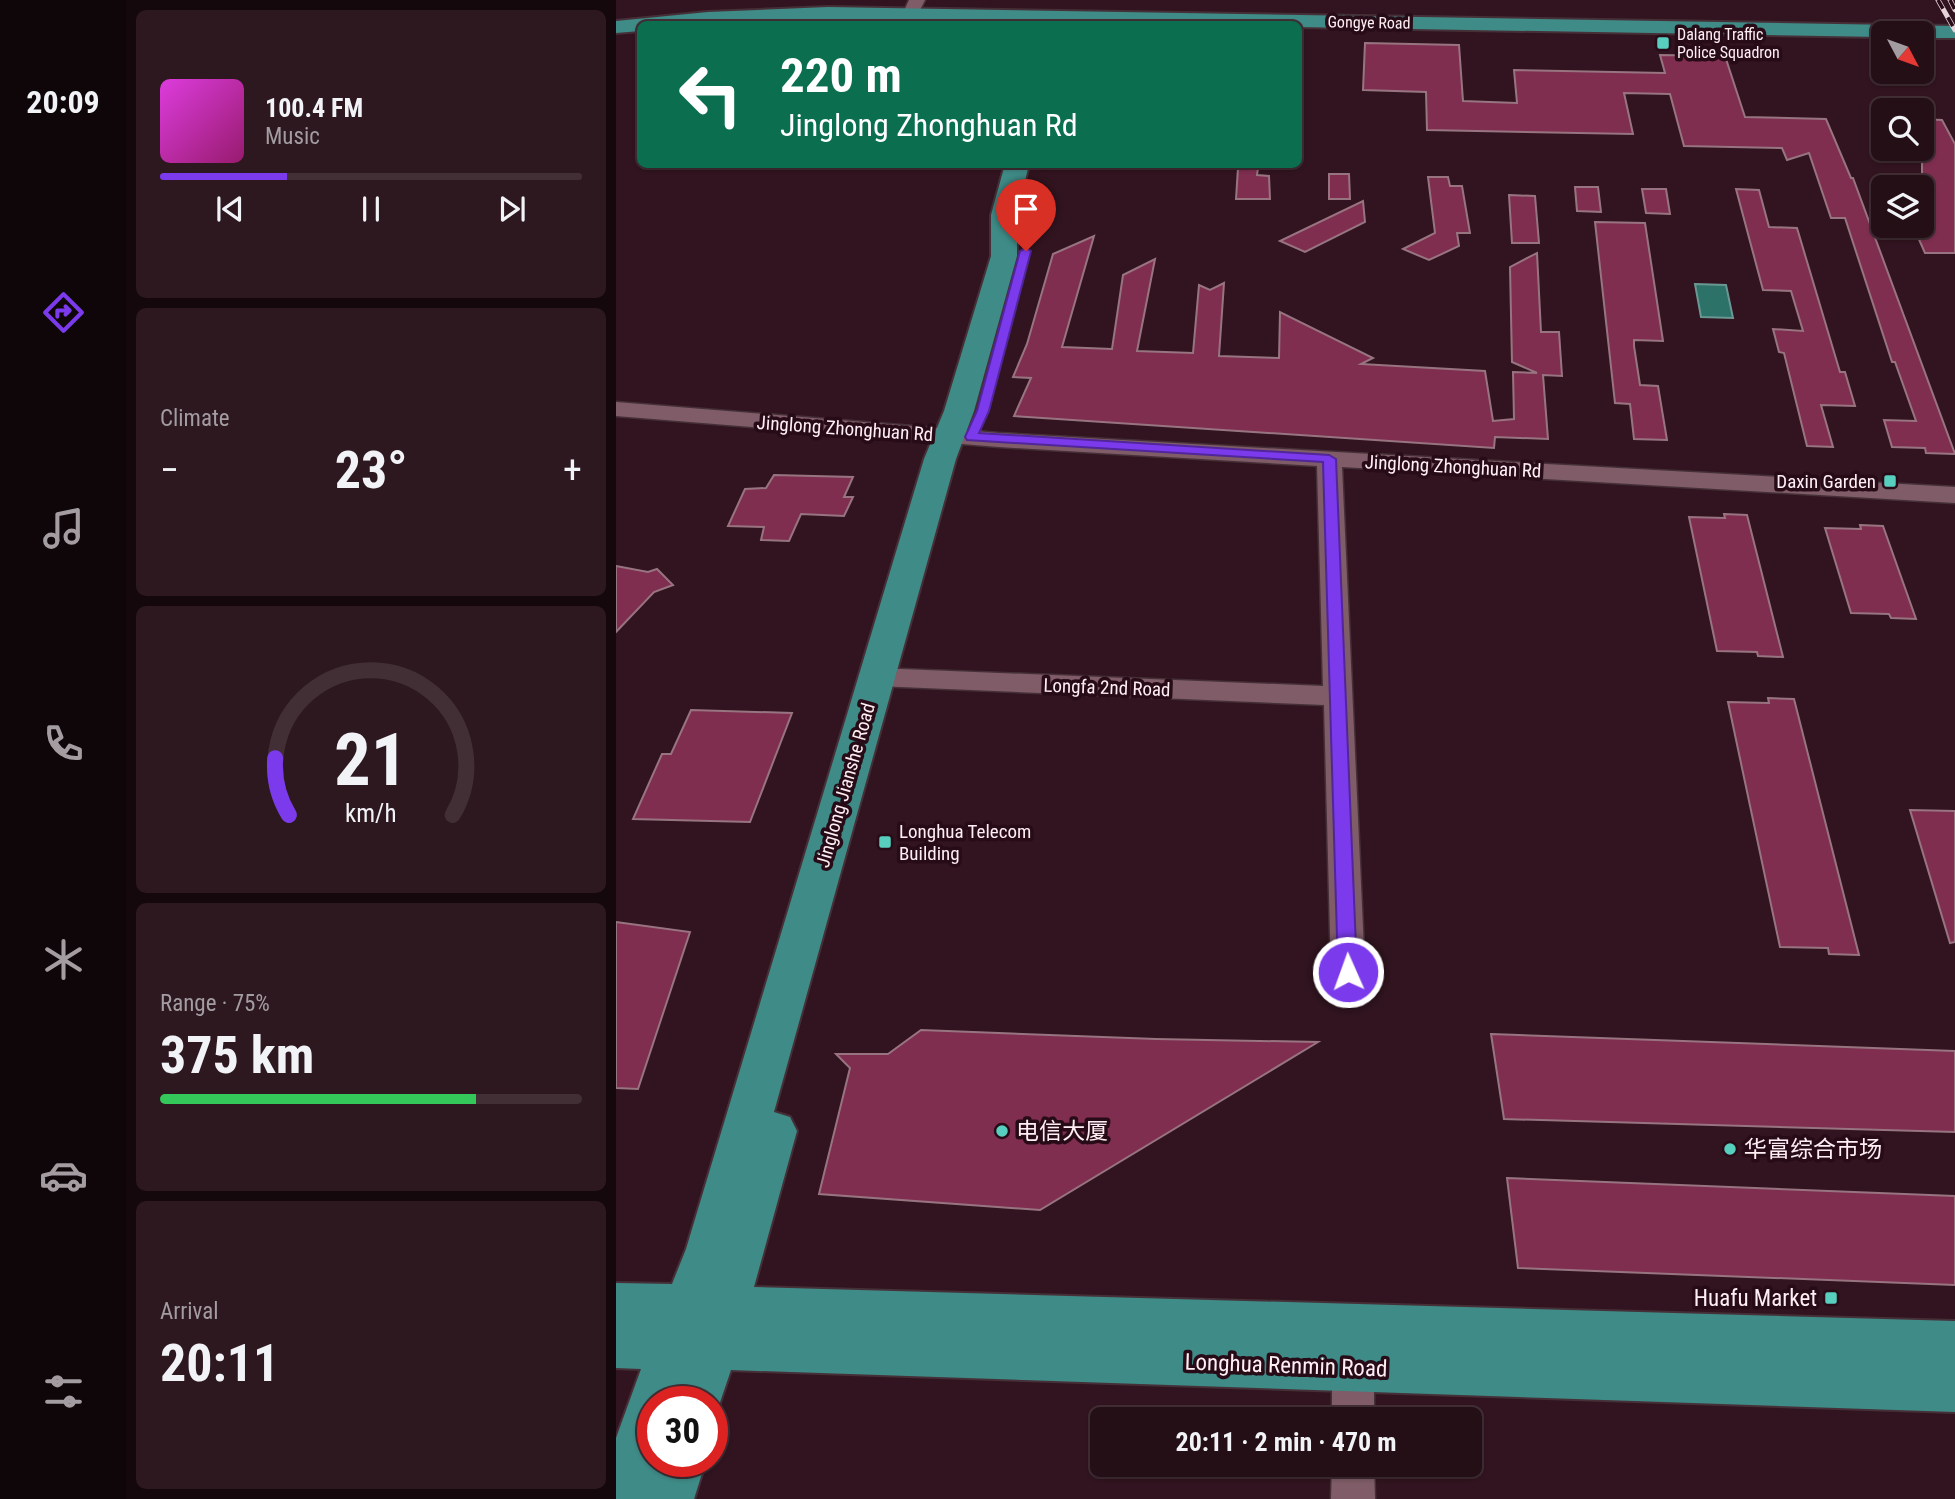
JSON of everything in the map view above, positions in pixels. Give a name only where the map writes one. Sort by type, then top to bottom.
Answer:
[{"type":"main road","name":"Gongye Road","points":[[688,21],[914,7],[1066,16],[1251,21]]},
{"type":"main road","points":[[1918,21],[1935,11],[1942,41]]},
{"type":"main road","name":"Gongye Road","points":[[808,21],[1066,16]]},
{"type":"main road","name":"Gongye Road","points":[[1302,22],[1871,38]]},
{"type":"main road","name":"Gongye Road","points":[[616,27],[637,25]]},
{"type":"main road","name":"Gongye Road","points":[[1302,29],[1871,38]]},
{"type":"main road","points":[[616,34],[637,31]]},
{"type":"main road","name":"Jinglong Jianshe Road","points":[[960,436],[1004,256],[1004,215],[1016,168]]},
{"type":"main road","name":"Jinglong Jianshe Road","points":[[696,1386],[699,1327],[711,1249],[888,678],[940,459],[983,411],[1026,251],[1023,215],[1035,168]]},
{"type":"main road","name":"Longhua Renmin Road","points":[[616,1306],[699,1327],[1353,1367],[1955,1387]]},
{"type":"main road","name":"Jinglong Jianshe Road","points":[[664,1386],[699,1327]]},
{"type":"main road","name":"Longhua Renmin Road","points":[[616,1345],[699,1327],[1955,1345]]},
{"type":"main road","points":[[624,1499],[637,1458]]},
{"type":"main road","points":[[666,1499],[673,1477]]},
{"type":"street","name":"Jinglong Zhonghuan Rd","points":[[616,409],[960,436],[1955,495]]},
{"type":"street","points":[[1329,459],[1348,972]]},
{"type":"street","name":"Longfa 2nd Road","points":[[888,678],[1338,696]]},
{"type":"street","points":[[1353,1367],[1353,1407]]},
{"type":"street","points":[[1353,1477],[1353,1499]]},
{"type":"shaded area","points":[[1695,284],[1726,285],[1733,318],[1701,317]]},
{"type":"building","points":[[1365,43],[1459,45],[1463,101],[1517,103],[1514,70],[1665,73],[1660,55],[1725,56],[1745,117],[1826,119],[1853,178],[1871,227],[1871,238],[1875,238],[1955,454],[1926,453],[1925,448],[1892,447],[1884,420],[1916,421],[1895,362],[1892,362],[1845,218],[1831,218],[1809,153],[1787,160],[1782,148],[1684,146],[1670,94],[1624,93],[1633,134],[1427,130],[1426,92],[1363,90]]},
{"type":"building","points":[[1934,120],[1942,120],[1955,144],[1955,253],[1925,253],[1918,238],[1934,238],[1934,175],[1922,175],[1922,161],[1934,161]]},
{"type":"building","points":[[1238,168],[1258,168],[1257,175],[1269,176],[1270,199],[1236,199]]},
{"type":"building","points":[[1329,174],[1349,174],[1350,199],[1329,199]]},
{"type":"building","points":[[1428,177],[1448,177],[1450,186],[1462,186],[1470,233],[1457,233],[1459,246],[1429,260],[1403,249],[1435,233]]},
{"type":"building","points":[[1575,187],[1598,187],[1601,212],[1577,211]]},
{"type":"building","points":[[1642,189],[1666,189],[1670,214],[1646,213]]},
{"type":"building","points":[[1736,189],[1759,190],[1769,227],[1797,228],[1840,372],[1845,372],[1855,406],[1821,405],[1833,447],[1807,446],[1784,353],[1779,352],[1773,329],[1803,331],[1791,291],[1763,290]]},
{"type":"building","points":[[1509,195],[1535,196],[1539,243],[1512,243]]},
{"type":"building","points":[[1363,201],[1365,222],[1305,252],[1280,241]]},
{"type":"building","points":[[1595,222],[1645,223],[1663,341],[1634,340],[1634,346],[1640,385],[1658,386],[1667,440],[1634,439],[1630,404],[1615,403]]},
{"type":"building","points":[[1094,236],[1062,347],[1112,349],[1123,275],[1155,259],[1137,351],[1193,353],[1199,285],[1210,290],[1224,283],[1219,356],[1279,358],[1280,312],[1373,358],[1361,364],[1485,371],[1493,421],[1514,419],[1513,372],[1537,373],[1512,362],[1510,267],[1537,253],[1541,332],[1559,332],[1562,376],[1543,375],[1548,439],[1495,437],[1494,448],[1014,416],[1031,378],[1013,377],[1027,344],[1053,254]]},
{"type":"building","points":[[774,475],[853,477],[844,497],[853,497],[844,516],[801,514],[789,541],[761,540],[764,527],[728,526],[745,489],[766,488]]},
{"type":"building","points":[[1724,514],[1747,515],[1783,657],[1758,656],[1757,652],[1717,651],[1689,517],[1725,518]]},
{"type":"building","points":[[1860,525],[1883,526],[1916,619],[1891,618],[1889,614],[1851,613],[1825,528],[1861,529]]},
{"type":"building","points":[[616,566],[648,572],[657,569],[673,585],[654,592],[616,632]]},
{"type":"building","points":[[1768,698],[1794,699],[1859,955],[1829,954],[1828,948],[1780,947],[1728,702],[1769,703]]},
{"type":"building","points":[[691,710],[792,713],[750,822],[633,819],[662,754],[671,754]]},
{"type":"building","points":[[1910,810],[1955,811],[1955,942],[1950,943]]},
{"type":"building","points":[[616,922],[690,932],[638,1089],[616,1088]]},
{"type":"building","name":"电信大厦","points":[[921,1030],[1318,1042],[1040,1210],[819,1194],[850,1068],[836,1054],[888,1054]]},
{"type":"building","points":[[1491,1034],[1955,1051],[1955,1132],[1504,1119]]},
{"type":"building","points":[[1507,1178],[1955,1196],[1955,1285],[1518,1268]]},
{"type":"railway","points":[[1938,0],[1955,30]]},
{"type":"railway","points":[[1950,0],[1955,10]]},
{"type":"place","name":"Dalang Traffic Police Squadron","points":[[1663,43]]},
{"type":"place","name":"Daxin Garden","points":[[1890,481]]},
{"type":"place","name":"Longhua Telecom Building","points":[[885,842]]},
{"type":"place","name":"电信大厦","points":[[1002,1131]]},
{"type":"place","name":"华富综合市场","points":[[1730,1149]]},
{"type":"place","name":"Huafu Market","points":[[1831,1298]]},
{"type":"route","points":[[1026,251],[983,411],[971,437],[1329,459],[1348,972]]}]
